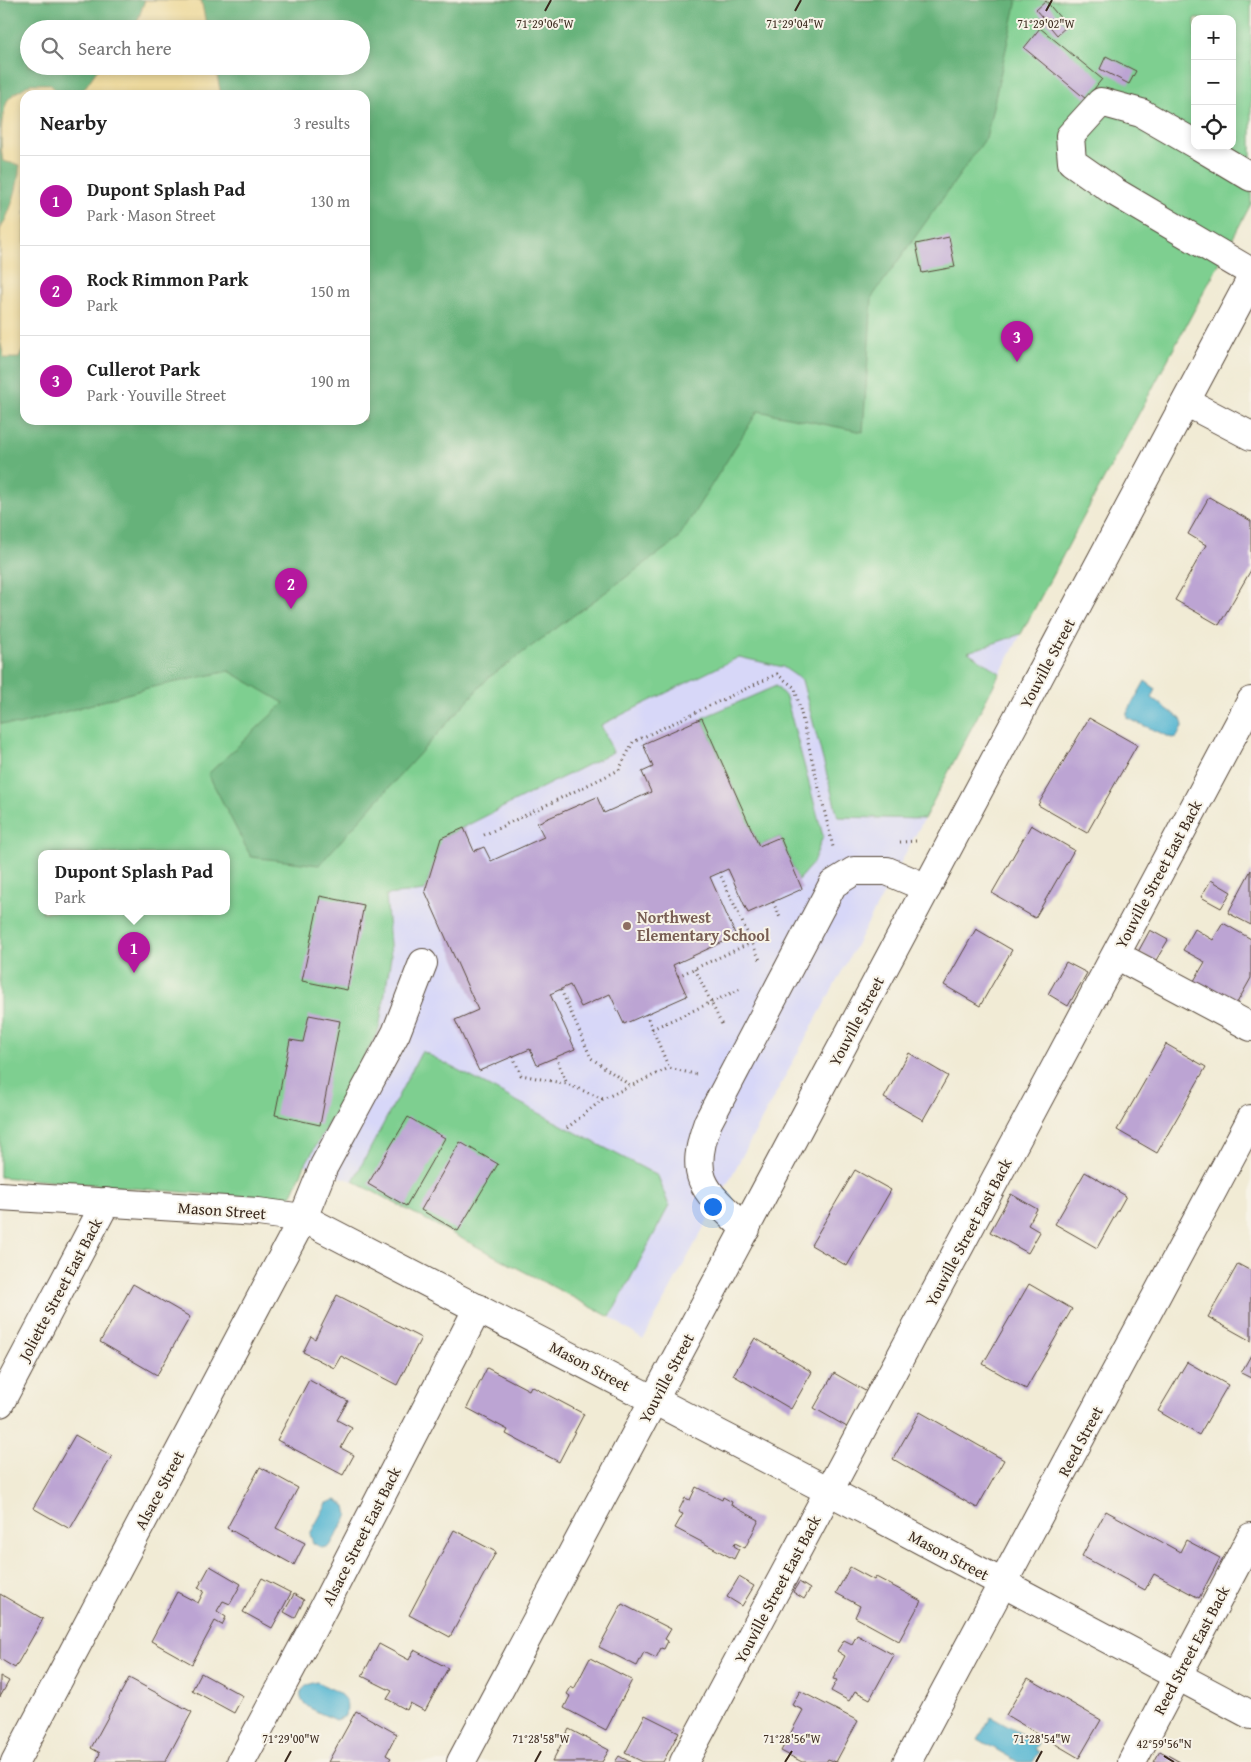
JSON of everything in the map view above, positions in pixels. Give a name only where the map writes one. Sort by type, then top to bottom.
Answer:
[{"type":"street","points":[[1191,142],[1142,113],[1101,102],[1070,136],[1072,162],[1115,192],[1251,272]]},
{"type":"street","points":[[1205,150],[1251,177]]},
{"type":"street","name":"Youville Street","points":[[461,1762],[1251,279]]},
{"type":"street","points":[[1186,402],[1251,436]]},
{"type":"street","name":"Youville Street East Back","points":[[684,1762],[1251,701]]},
{"type":"street","points":[[746,1229],[708,1195],[700,1177],[699,1147],[708,1122],[833,884],[854,871],[888,871],[927,888]]},
{"type":"street","points":[[1116,954],[1251,1027]]},
{"type":"street","name":"Alsace Street","points":[[15,1762],[304,1218],[324,1166],[396,1033],[424,962]]},
{"type":"street","name":"Reed Street","points":[[907,1762],[1251,1120]]},
{"type":"street","name":"Mason Street","points":[[0,1196],[258,1212],[304,1218],[829,1491],[1251,1715]]},
{"type":"street","name":"Joliette Street East Back","points":[[0,1404],[106,1202]]},
{"type":"street","name":"Alsace Street East Back","points":[[240,1762],[319,1617],[478,1308]]},
{"type":"street","name":"Reed Street East Back","points":[[1132,1762],[1251,1537]]},
{"type":"path","points":[[484,835],[619,770],[633,742],[777,674],[795,688],[841,879]]},
{"type":"path","points":[[719,872],[763,967]]},
{"type":"path","points":[[773,902],[784,928]]},
{"type":"path","points":[[678,976],[776,932]]},
{"type":"path","points":[[695,969],[726,1035]]},
{"type":"path","points":[[652,1029],[745,987]]},
{"type":"path","points":[[561,990],[591,1058],[631,1086]]},
{"type":"path","points":[[646,1014],[669,1068]]},
{"type":"path","points":[[512,1056],[521,1075],[567,1084],[603,1099]]},
{"type":"path","points":[[556,1057],[567,1084]]},
{"type":"path","points":[[567,1128],[603,1099],[669,1068],[705,1076]]},
{"type":"shaded area","name":"Northwest Elementary School","points":[[677,540],[968,652],[1021,634],[924,819],[643,1340],[610,1317],[353,1181],[305,1165],[379,1029],[386,895]]},
{"type":"green space","points":[[0,0],[1251,0],[1251,204],[1021,634],[968,652],[1000,673],[924,819],[838,817],[802,680],[783,667],[739,657],[601,725],[613,752],[442,838],[425,891],[386,895],[391,957],[379,1029],[305,1165],[289,1201],[0,1177]]},
{"type":"green space","points":[[0,0],[1017,0],[986,138],[872,297],[863,432],[758,411],[677,540],[488,678],[319,865],[251,857],[208,774],[284,703],[229,671],[148,688],[19,725],[0,723]]},
{"type":"green space","points":[[776,686],[786,697],[823,836],[813,863],[798,880],[780,837],[759,846],[702,718]]},
{"type":"green space","points":[[422,1051],[658,1176],[669,1206],[610,1317],[353,1181]]},
{"type":"sand","points":[[145,0],[201,0],[205,20],[138,20]]},
{"type":"sand","points":[[94,75],[217,75],[220,90],[83,90]]},
{"type":"sand","points":[[30,84],[50,84],[55,90],[21,90]]},
{"type":"sand","points":[[20,91],[20,165],[3,161],[1,146],[5,107],[8,100]]},
{"type":"sand","points":[[20,165],[20,356],[19,358],[4,358],[0,339],[0,230],[14,198]]},
{"type":"water","points":[[1145,681],[1156,689],[1152,698],[1181,719],[1183,725],[1177,737],[1172,738],[1127,718],[1127,713]]},
{"type":"water","points":[[336,1500],[346,1506],[348,1515],[330,1546],[322,1548],[313,1543],[310,1534],[327,1503]]},
{"type":"water","points":[[317,1682],[335,1691],[344,1699],[347,1704],[347,1710],[344,1717],[335,1720],[305,1704],[302,1700],[301,1692],[305,1686]]},
{"type":"water","points":[[991,1717],[1038,1743],[1034,1749],[1039,1752],[1033,1762],[1018,1762],[978,1739]]},
{"type":"building","points":[[1046,1],[1067,26],[1057,35],[1036,10]]},
{"type":"building","points":[[1040,28],[1102,79],[1086,99],[1024,48]]},
{"type":"building","points":[[1106,56],[1136,71],[1129,84],[1100,69]]},
{"type":"building","points":[[949,237],[955,267],[922,273],[916,244]]},
{"type":"building","points":[[1209,497],[1251,521],[1251,570],[1219,625],[1175,600],[1206,545],[1188,534]]},
{"type":"building","points":[[702,718],[759,846],[780,837],[802,889],[748,913],[728,869],[710,877],[736,936],[673,965],[687,996],[624,1024],[610,994],[581,1007],[570,985],[550,994],[575,1049],[537,1065],[530,1049],[479,1071],[455,1020],[478,1010],[425,891],[441,838],[464,828],[474,851],[484,847],[491,861],[544,837],[537,823],[597,797],[604,813],[651,792],[642,772],[653,767],[643,744]]},
{"type":"building","points":[[1089,718],[1137,745],[1087,833],[1038,805]]},
{"type":"building","points":[[1031,825],[1074,850],[1035,918],[992,893]]},
{"type":"building","points":[[1251,870],[1251,925],[1228,913]]},
{"type":"building","points":[[1211,880],[1231,892],[1221,908],[1201,897]]},
{"type":"building","points":[[320,896],[364,905],[347,990],[302,981]]},
{"type":"building","points":[[1223,923],[1251,939],[1251,978],[1233,1010],[1191,986],[1205,962],[1183,950],[1195,929],[1213,940]]},
{"type":"building","points":[[976,929],[1012,950],[980,1006],[944,985]]},
{"type":"building","points":[[1150,930],[1168,940],[1155,962],[1138,952]]},
{"type":"building","points":[[1066,962],[1087,973],[1068,1006],[1048,994]]},
{"type":"building","points":[[309,1015],[340,1021],[320,1125],[275,1115],[290,1040],[303,1042]]},
{"type":"building","points":[[1166,1044],[1206,1067],[1157,1153],[1117,1130]]},
{"type":"building","points":[[909,1053],[948,1076],[923,1120],[884,1098]]},
{"type":"building","points":[[408,1117],[445,1138],[406,1206],[368,1184]]},
{"type":"building","points":[[460,1142],[498,1164],[458,1231],[421,1210]]},
{"type":"building","points":[[855,1170],[891,1190],[847,1266],[811,1245]]},
{"type":"building","points":[[1085,1172],[1126,1196],[1097,1248],[1055,1224]]},
{"type":"building","points":[[1011,1194],[1037,1209],[1028,1225],[1040,1232],[1028,1253],[990,1232]]},
{"type":"building","points":[[1238,1264],[1251,1271],[1251,1341],[1208,1317]]},
{"type":"building","points":[[133,1284],[190,1317],[157,1375],[100,1342]]},
{"type":"building","points":[[1029,1284],[1072,1309],[1026,1389],[983,1364]]},
{"type":"building","points":[[337,1295],[421,1338],[397,1385],[341,1356],[334,1368],[303,1352],[311,1336],[315,1339]]},
{"type":"building","points":[[755,1338],[812,1372],[791,1409],[733,1375]]},
{"type":"building","points":[[1251,1355],[1251,1378],[1241,1373]]},
{"type":"building","points":[[1187,1362],[1228,1385],[1199,1435],[1158,1411]]},
{"type":"building","points":[[487,1368],[529,1390],[531,1386],[584,1414],[559,1462],[506,1434],[508,1430],[467,1408]]},
{"type":"building","points":[[834,1373],[867,1392],[847,1427],[814,1408]]},
{"type":"building","points":[[309,1380],[348,1401],[337,1420],[352,1428],[341,1448],[354,1455],[343,1475],[277,1440]]},
{"type":"building","points":[[920,1412],[1004,1460],[977,1508],[893,1459]]},
{"type":"building","points":[[75,1435],[112,1456],[70,1529],[33,1508]]},
{"type":"building","points":[[260,1467],[298,1488],[276,1528],[305,1543],[294,1565],[227,1528]]},
{"type":"building","points":[[696,1487],[722,1500],[723,1497],[732,1502],[731,1505],[759,1520],[745,1548],[735,1543],[734,1546],[739,1549],[734,1559],[675,1528],[683,1514],[678,1512],[685,1498],[690,1500]]},
{"type":"building","points":[[1106,1511],[1180,1552],[1186,1540],[1220,1558],[1199,1598],[1154,1574],[1145,1590],[1082,1556]]},
{"type":"building","points":[[454,1530],[496,1552],[450,1637],[409,1615]]},
{"type":"building","points":[[210,1566],[241,1584],[230,1604],[223,1601],[217,1611],[226,1617],[222,1625],[215,1621],[192,1664],[151,1641],[177,1592],[198,1603],[204,1591],[198,1588]]},
{"type":"building","points":[[850,1567],[874,1580],[876,1577],[921,1601],[899,1641],[855,1617],[860,1606],[836,1593]]},
{"type":"building","points":[[739,1577],[754,1586],[742,1606],[727,1597]]},
{"type":"building","points":[[262,1578],[291,1593],[272,1628],[243,1612]]},
{"type":"building","points":[[799,1582],[810,1589],[804,1599],[793,1592]]},
{"type":"building","points":[[0,1594],[43,1619],[15,1668],[0,1659]]},
{"type":"building","points":[[294,1594],[304,1600],[295,1618],[284,1612]]},
{"type":"building","points":[[622,1604],[671,1629],[665,1639],[668,1641],[664,1649],[661,1648],[656,1658],[644,1652],[637,1666],[599,1647]]},
{"type":"building","points":[[857,1635],[894,1655],[870,1699],[855,1691],[849,1701],[831,1691],[837,1680],[833,1679],[845,1656],[837,1651],[844,1640],[852,1644]]},
{"type":"building","points":[[379,1644],[409,1660],[414,1650],[448,1668],[425,1711],[410,1703],[407,1710],[387,1699],[392,1691],[362,1676]]},
{"type":"building","points":[[590,1658],[632,1680],[606,1730],[564,1708],[570,1696],[567,1694],[571,1687],[574,1689]]},
{"type":"building","points":[[201,1673],[243,1696],[234,1713],[192,1690]]},
{"type":"building","points":[[0,1676],[9,1681],[0,1697]]},
{"type":"building","points":[[129,1678],[192,1712],[165,1762],[96,1762],[100,1753],[91,1748]]},
{"type":"building","points":[[1028,1678],[1101,1720],[1079,1758],[1006,1715]]},
{"type":"building","points":[[800,1691],[858,1721],[836,1762],[828,1759],[826,1762],[802,1762],[781,1751],[803,1710],[792,1705]]},
{"type":"building","points":[[356,1711],[397,1734],[386,1755],[391,1758],[388,1762],[328,1762]]},
{"type":"building","points":[[645,1715],[679,1732],[663,1762],[643,1762],[625,1753]]},
{"type":"building","points":[[569,1729],[609,1750],[602,1762],[552,1762]]},
{"type":"building","points":[[1160,1751],[1180,1762],[1154,1762]]},
{"type":"building","points":[[619,1756],[630,1762],[615,1762]]},
{"type":"place","name":"Cullerot Park","points":[[1017,362]]},
{"type":"place","name":"Rock Rimmon Park","points":[[291,609]]},
{"type":"place","name":"Northwest Elementary School","points":[[627,926]]},
{"type":"place","name":"Dupont Splash Pad","points":[[134,973]]}]
